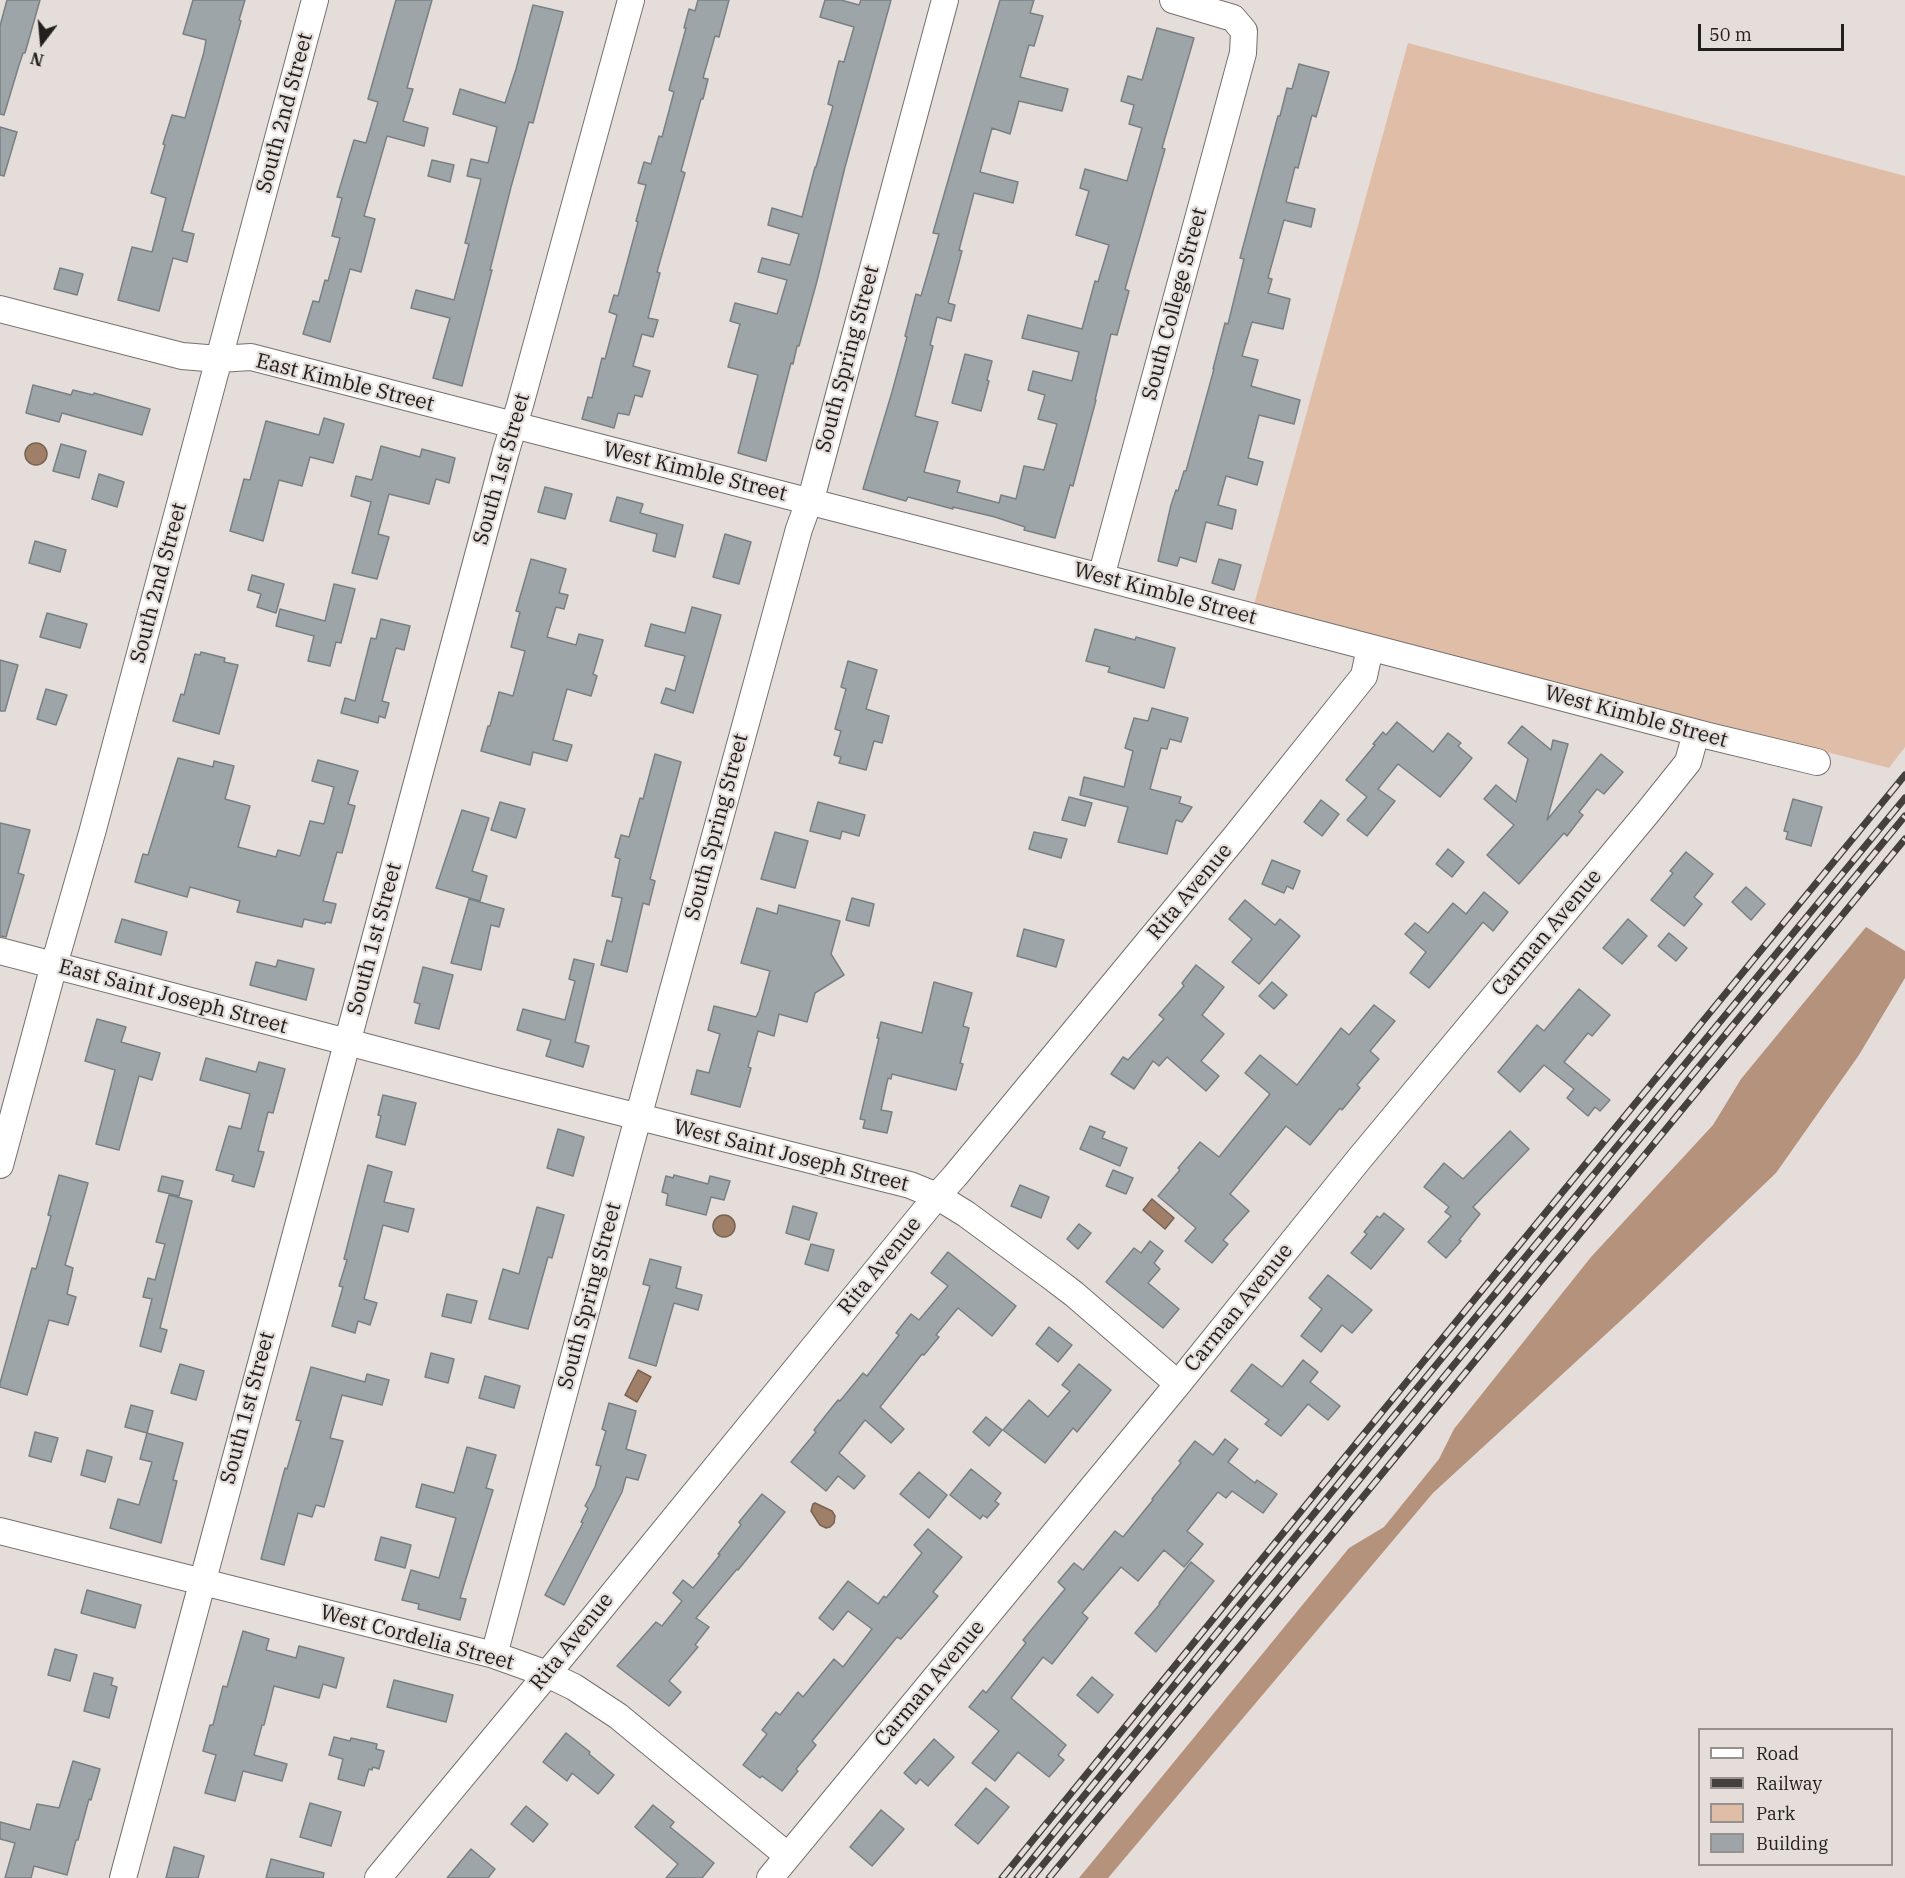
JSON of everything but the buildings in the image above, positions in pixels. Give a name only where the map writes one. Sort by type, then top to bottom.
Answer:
[{"type":"street","name":"South 2nd Street","points":[[0,1165],[92,833],[315,0]]},
{"type":"street","name":"South 1st Street","points":[[123,1878],[346,1042],[355,1018],[513,426],[631,0]]},
{"type":"street","name":"South Spring Street","points":[[494,1655],[638,1117],[799,529],[817,477],[945,0]]},
{"type":"street","name":"South College Street","points":[[1101,577],[1243,53],[1244,31],[1233,18],[1173,0]]},
{"type":"street","name":"East Kimble Street","points":[[0,309],[182,356],[219,359],[251,357],[513,426]]},
{"type":"street","name":"West Kimble Street","points":[[513,426],[1696,733],[1817,762]]},
{"type":"street","name":"Rita Avenue","points":[[378,1878],[937,1196],[956,1176],[1235,837],[1364,676],[1370,648]]},
{"type":"street","name":"Carman Avenue","points":[[770,1878],[1688,762],[1696,733]]},
{"type":"street","name":"East Saint Joseph Street","points":[[0,951],[346,1042]]},
{"type":"street","name":"West Saint Joseph Street","points":[[346,1042],[894,1180],[937,1196],[966,1214],[1074,1294],[1178,1384]]},
{"type":"street","name":"West Cordelia Street","points":[[0,1531],[494,1655],[547,1674],[574,1687],[609,1709],[788,1856]]},
{"type":"green space","points":[[1408,43],[1905,176],[1905,747],[1889,768],[1254,605]]},
{"type":"shaded area","points":[[36,443],[44,446],[47,454],[44,462],[36,465],[28,462],[25,454],[28,446]]},
{"type":"shaded area","points":[[1866,927],[1905,951],[1905,978],[1859,1055],[1776,1173],[1641,1302],[1433,1493],[1108,1878],[1079,1878],[1349,1548],[1384,1527],[1439,1459],[1454,1429],[1591,1257],[1713,1125],[1741,1079]]},
{"type":"shaded area","points":[[1152,1199],[1174,1218],[1165,1229],[1143,1210]]},
{"type":"shaded area","points":[[724,1215],[732,1218],[735,1226],[732,1234],[724,1237],[716,1234],[713,1226],[716,1218]]},
{"type":"shaded area","points":[[638,1370],[651,1377],[637,1402],[625,1395]]},
{"type":"shaded area","points":[[815,1503],[832,1511],[835,1516],[834,1523],[830,1527],[820,1525],[811,1511]]},
{"type":"railway","points":[[1002,1878],[1905,775]]},
{"type":"railway","points":[[1017,1878],[1370,1445],[1905,798]]},
{"type":"railway","points":[[1032,1878],[1905,816]]},
{"type":"railway","points":[[1049,1878],[1905,839]]}]
